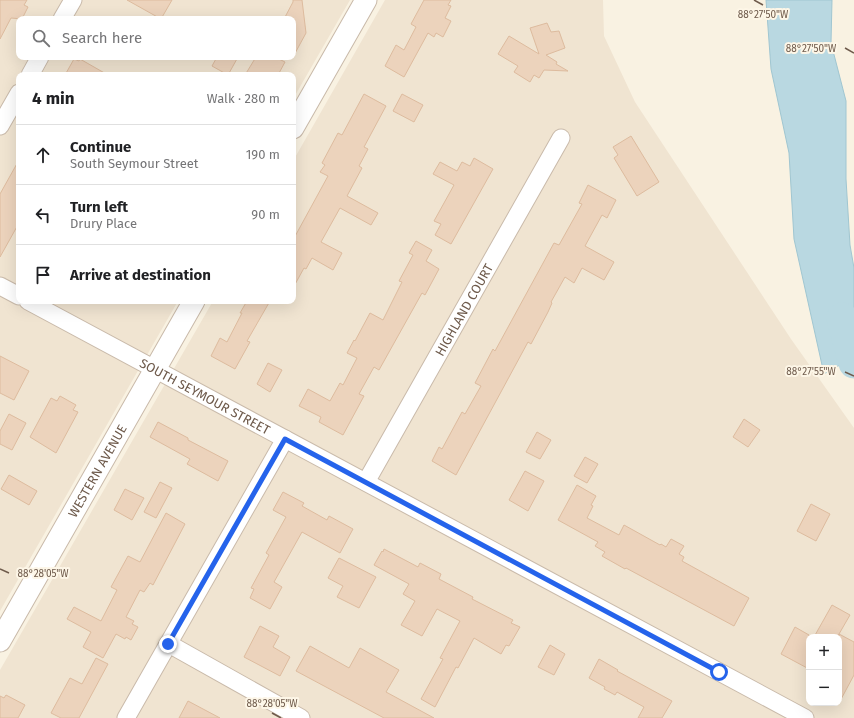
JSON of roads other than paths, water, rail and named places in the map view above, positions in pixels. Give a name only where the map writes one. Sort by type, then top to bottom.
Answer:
[{"type":"street","points":[[64,16],[73,0]]},
{"type":"street","points":[[296,123],[366,0]]},
{"type":"street","points":[[32,72],[38,60]]},
{"type":"street","points":[[0,126],[16,99]]},
{"type":"street","name":"HIGHLAND COURT","points":[[366,482],[561,138]]},
{"type":"street","points":[[0,286],[16,294]]},
{"type":"street","name":"SOUTH SEYMOUR STREET","points":[[34,304],[805,718]]},
{"type":"street","name":"WESTERN AVENUE","points":[[0,641],[192,304]]},
{"type":"street","points":[[126,718],[285,439]]},
{"type":"street","points":[[168,644],[301,718]]},
{"type":"water","points":[[766,0],[832,0],[831,43],[846,101],[846,179],[850,245],[854,268],[854,357],[824,374],[794,239],[789,153],[771,69]]},
{"type":"waterway","points":[[842,318],[854,363]]}]
